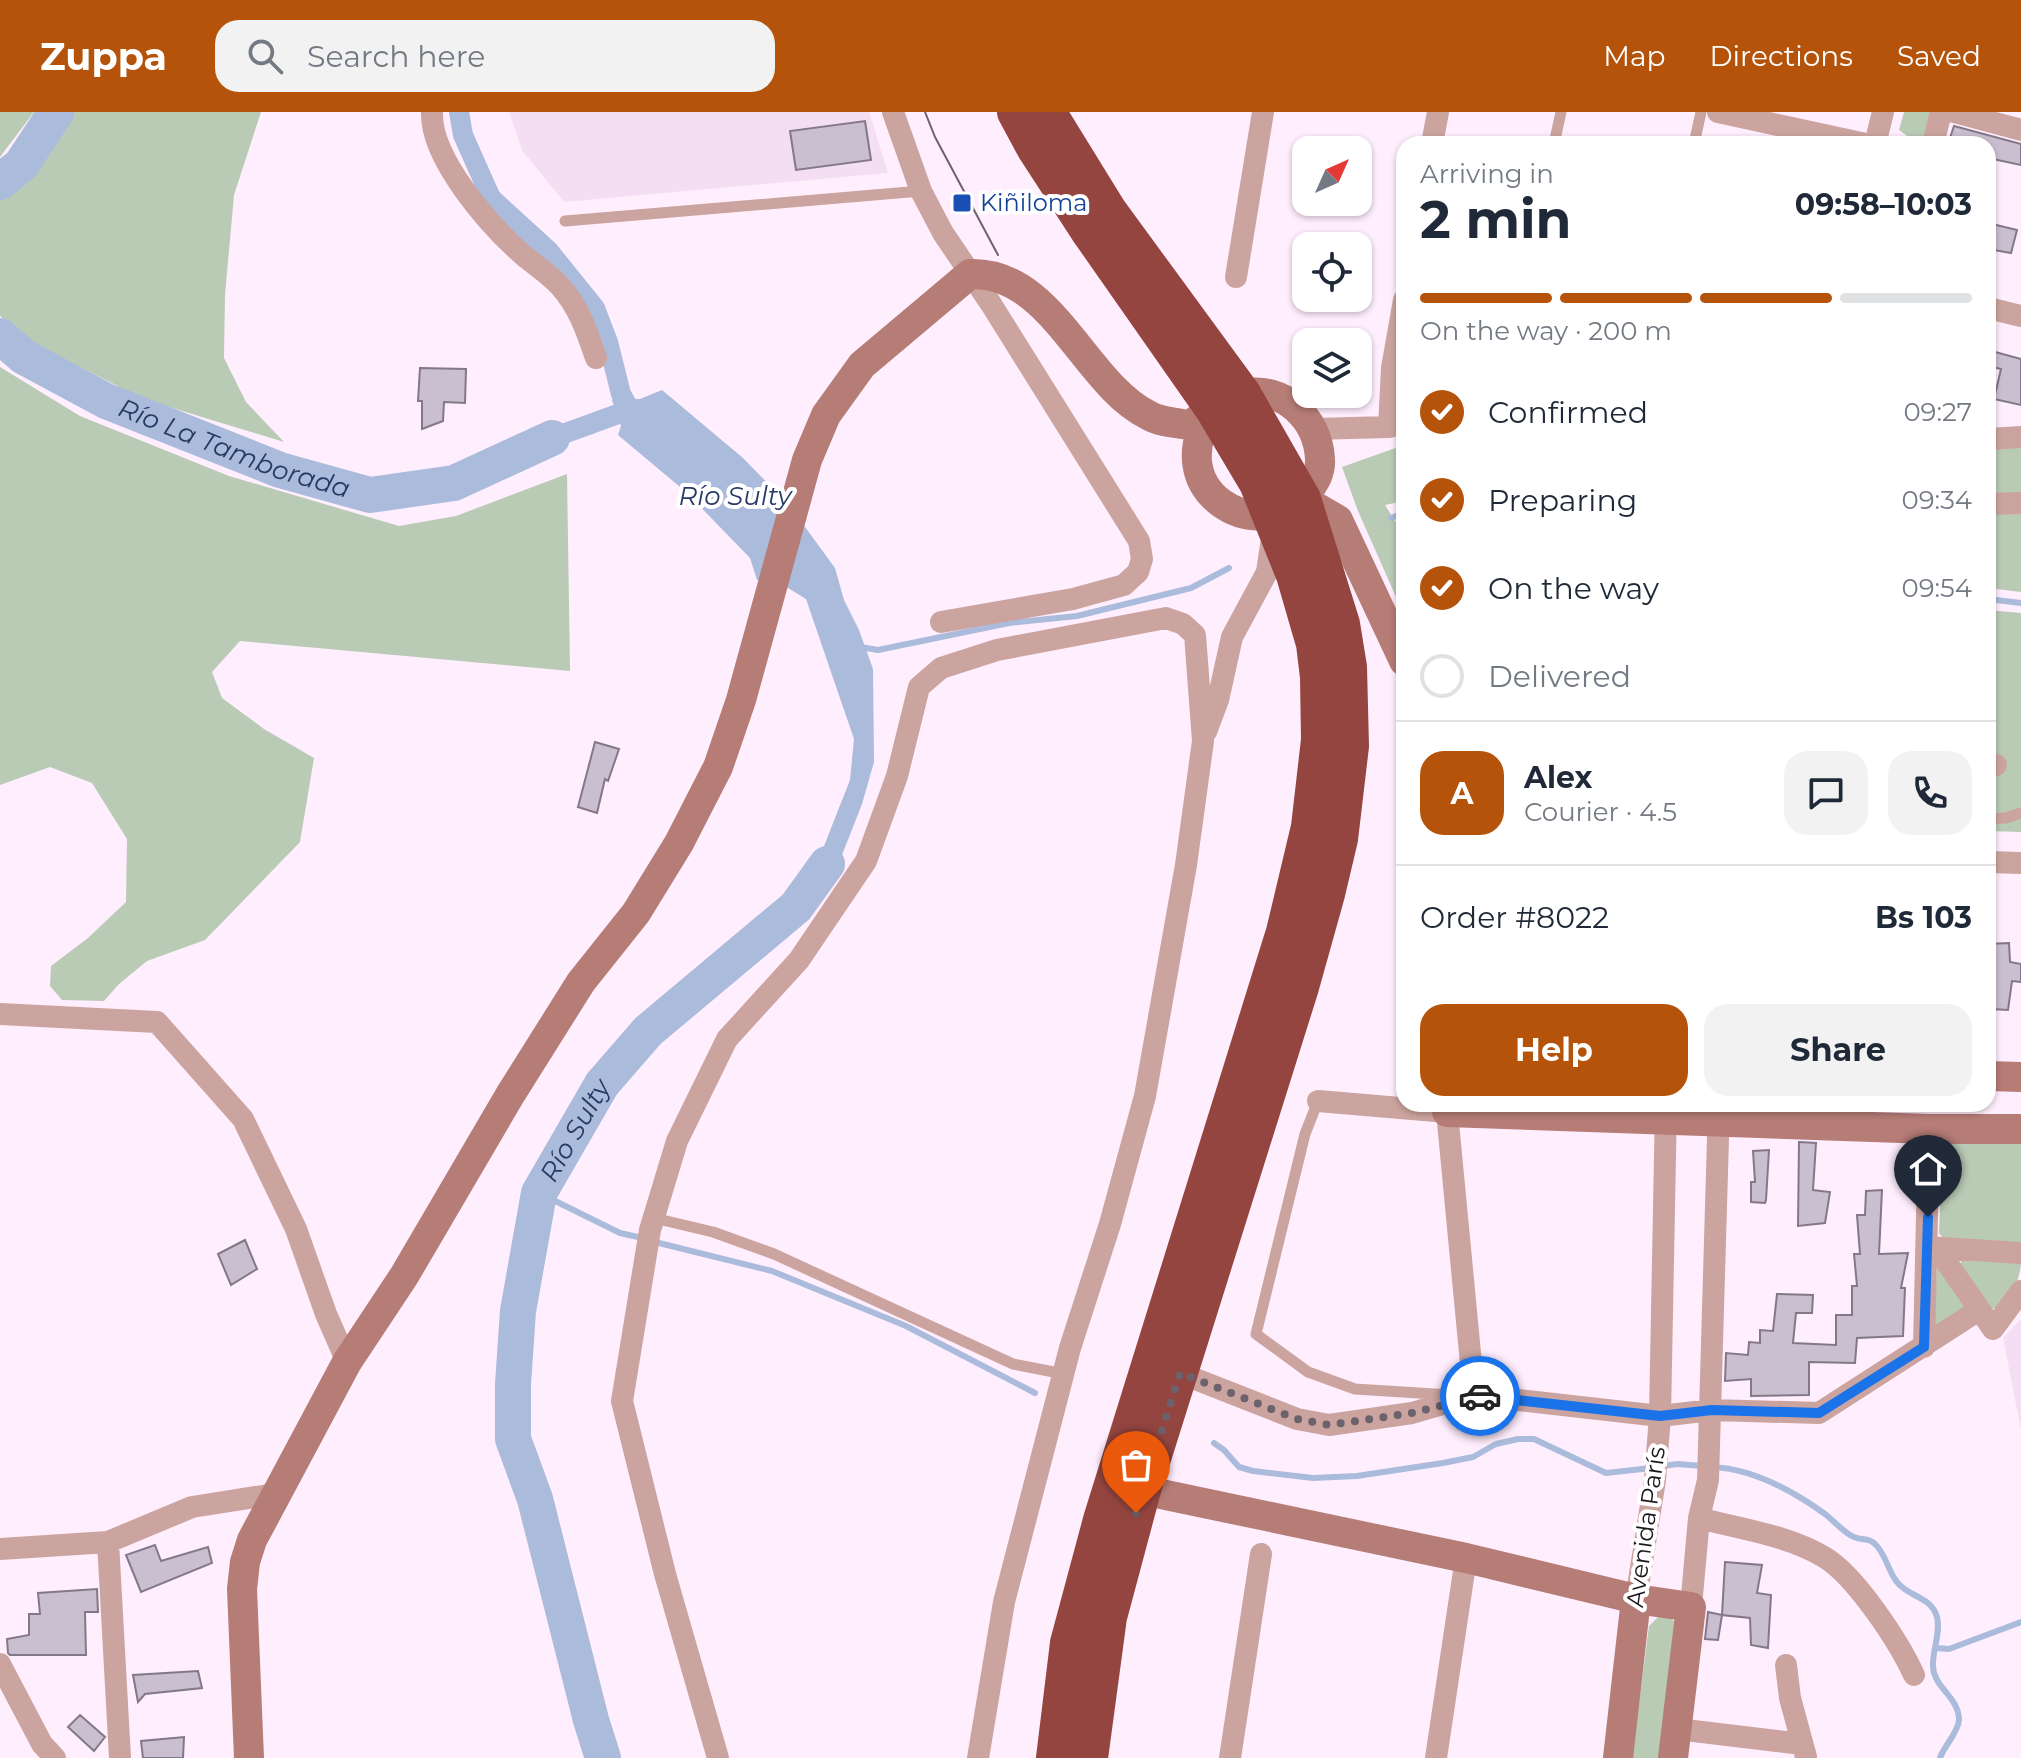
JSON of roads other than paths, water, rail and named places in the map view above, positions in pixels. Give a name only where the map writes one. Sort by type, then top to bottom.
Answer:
[{"type":"highway","points":[[1016,112],[1088,229],[1228,401]]},
{"type":"highway","points":[[1047,112],[1228,401],[1258,483],[1287,507],[1334,597],[1348,667],[1350,746],[1339,839],[1300,987],[1142,1490],[1108,1617],[1089,1758]]},
{"type":"highway","points":[[1055,1758],[1069,1643],[1102,1520],[1285,932],[1310,827],[1320,740],[1319,677],[1287,507]]},
{"type":"street","points":[[432,112],[448,168],[520,252],[560,286],[581,315],[596,358]]},
{"type":"street","points":[[893,112],[921,191],[943,233],[1139,541],[1142,559],[1138,572],[1124,585],[1073,599],[941,622]]},
{"type":"street","points":[[1236,277],[1263,112]]},
{"type":"street","points":[[1434,136],[1438,112]]},
{"type":"street","points":[[1718,112],[1829,136]]},
{"type":"street","points":[[1877,136],[1883,112]]},
{"type":"street","points":[[1935,136],[1941,112]]},
{"type":"street","points":[[1954,112],[2021,130]]},
{"type":"street","points":[[249,1758],[242,1589],[245,1562],[252,1540],[347,1362],[404,1276],[510,1095],[581,982],[636,913],[679,843],[718,767],[741,700],[807,460],[826,415],[862,365],[970,274],[984,273],[1015,284],[1046,310],[1122,398],[1149,417],[1190,425],[1228,401],[1262,392],[1281,397],[1302,411],[1314,429],[1321,462],[1316,481],[1287,507],[1273,543],[1267,572],[1232,637],[1218,700],[1203,741]]},
{"type":"street","points":[[1996,310],[2021,316]]},
{"type":"street","points":[[1396,345],[1392,368],[1396,414]]},
{"type":"street","points":[[1314,429],[1396,425]]},
{"type":"street","points":[[1996,439],[2021,437]]},
{"type":"street","points":[[1996,504],[2021,503]]},
{"type":"street","points":[[1287,507],[1338,520],[1396,644]]},
{"type":"street","points":[[718,1758],[665,1574],[622,1401],[654,1218],[677,1141],[727,1039],[799,960],[866,861],[897,776],[919,687],[941,668],[997,650],[1166,618],[1183,624],[1195,635],[1203,741],[1186,865],[1145,1096],[1064,1374],[1004,1602],[978,1758]]},
{"type":"street","points":[[1996,862],[2021,863]]},
{"type":"street","points":[[0,1014],[157,1022],[243,1119],[296,1229],[326,1314],[347,1362]]},
{"type":"street","points":[[1996,1076],[2021,1077]]},
{"type":"street","points":[[1318,1101],[1396,1105]]},
{"type":"street","points":[[1447,1112],[1474,1395]]},
{"type":"street","points":[[1666,1112],[1719,1112],[1929,1129],[2021,1129]]},
{"type":"street","name":"Avenida París","points":[[1618,1758],[1636,1599],[1655,1480],[1660,1416],[1666,1112]]},
{"type":"street","points":[[1719,1112],[1710,1453],[1708,1480],[1699,1518],[1675,1743],[1804,1751],[1790,1698],[1786,1665]]},
{"type":"street","points":[[1924,1347],[1929,1129]]},
{"type":"street","points":[[1927,1247],[2021,1253]]},
{"type":"street","points":[[1927,1247],[1945,1260],[1993,1329],[2021,1291]]},
{"type":"street","points":[[1180,1373],[1297,1419],[1329,1425],[1412,1413],[1474,1395],[1660,1416],[1712,1410],[1819,1413],[1979,1310]]},
{"type":"street","points":[[1142,1490],[1466,1558],[1636,1599],[1691,1607]]},
{"type":"street","points":[[0,1549],[108,1542],[192,1507],[275,1494]]},
{"type":"street","points":[[1699,1518],[1784,1540],[1826,1558],[1847,1577],[1894,1639],[1914,1675]]},
{"type":"street","points":[[108,1542],[120,1758]]},
{"type":"street","points":[[1230,1758],[1261,1554]]},
{"type":"street","points":[[1436,1758],[1466,1558]]},
{"type":"street","points":[[0,1664],[42,1744],[55,1758]]},
{"type":"lane","points":[[1556,136],[1561,112]]},
{"type":"lane","points":[[1696,136],[1701,112]]},
{"type":"lane","points":[[565,221],[921,191]]},
{"type":"lane","points":[[1996,819],[2021,813]]},
{"type":"lane","points":[[1318,1101],[1305,1134],[1256,1334],[1308,1372],[1355,1389],[1474,1395]]},
{"type":"lane","points":[[654,1218],[713,1232],[774,1254],[1013,1364],[1064,1374]]},
{"type":"water","name":"Río Sulty","points":[[662,390],[743,458],[789,505],[835,568],[844,600],[873,669],[874,762],[842,855],[807,911],[785,892],[824,846],[850,780],[854,739],[806,599],[775,580],[757,580],[750,558],[686,492],[618,435],[621,426],[612,400],[626,392],[632,399],[640,399]]},
{"type":"waterway","name":"Río La Tamborada","points":[[0,182],[21,165],[56,112]]},
{"type":"waterway","points":[[459,112],[463,135],[491,198],[549,251],[595,308],[608,342],[621,394],[630,410]]},
{"type":"waterway","name":"Río La Tamborada","points":[[0,336],[24,357],[106,401],[280,470],[370,495],[454,483],[552,438]]},
{"type":"waterway","name":"Río La Tamborada","points":[[552,438],[618,414]]},
{"type":"waterway","points":[[1391,518],[1396,516]]},
{"type":"waterway","points":[[860,647],[878,650],[1009,623],[1077,616],[1191,588],[1229,568]]},
{"type":"waterway","points":[[1996,600],[2021,603]]},
{"type":"waterway","name":"Río Sulty","points":[[603,1758],[535,1499],[513,1439],[518,1311],[539,1193],[602,1084],[648,1031],[796,907],[827,864]]},
{"type":"waterway","points":[[539,1193],[620,1233],[638,1237]]},
{"type":"waterway","points":[[659,1243],[772,1271],[906,1326],[1035,1393]]},
{"type":"waterway","points":[[1214,1443],[1239,1467],[1313,1478],[1357,1476],[1443,1463],[1473,1457],[1496,1444],[1518,1439],[1534,1439],[1606,1473],[1651,1468]]},
{"type":"waterway","points":[[1662,1466],[1702,1466]]},
{"type":"waterway","points":[[1713,1467],[1743,1472],[1772,1483],[1813,1505],[1850,1535],[1873,1543],[1882,1553],[1897,1582],[1934,1610],[1938,1623],[1934,1673],[1955,1705],[1959,1720],[1940,1758]]},
{"type":"waterway","points":[[1936,1648],[1949,1649],[2021,1622]]},
{"type":"tram line","points":[[925,112],[935,137],[998,255]]},
{"type":"place","name":"Kiñiloma","points":[[962,203]]}]
